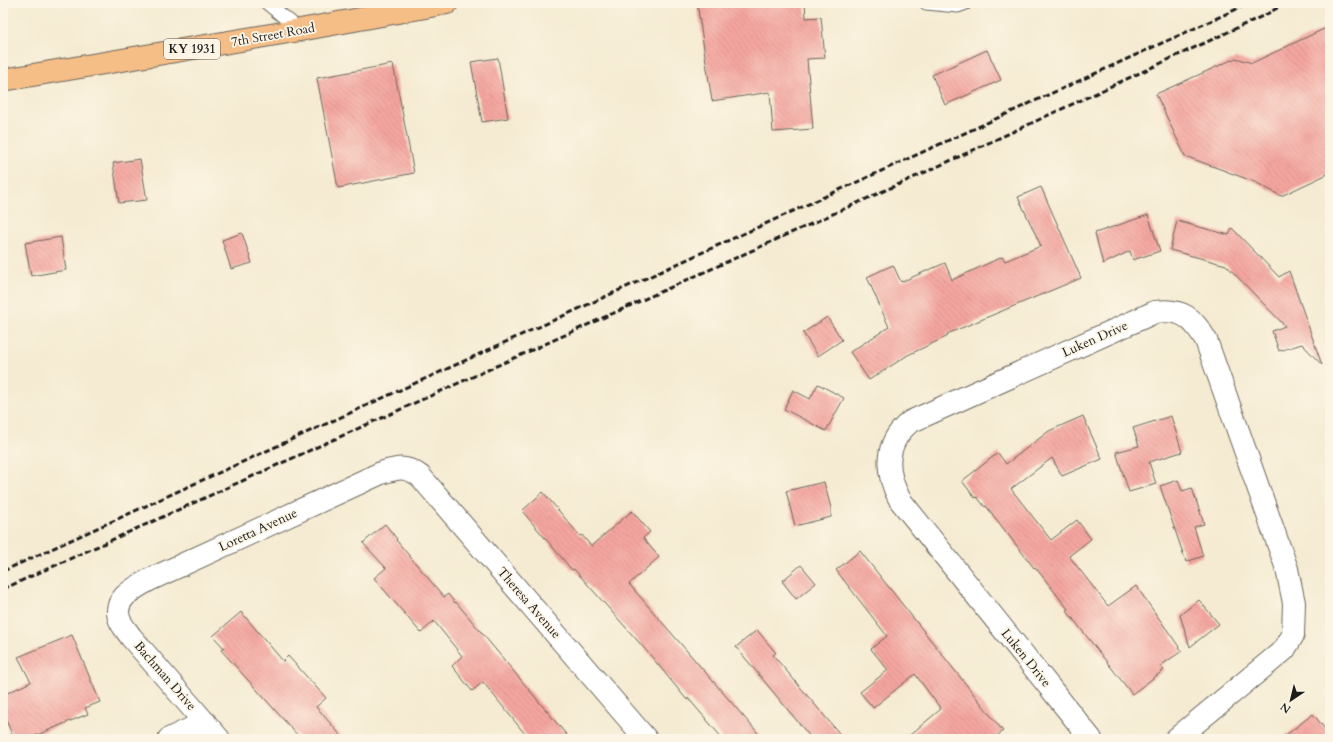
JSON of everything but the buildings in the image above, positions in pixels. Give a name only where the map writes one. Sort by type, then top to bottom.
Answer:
[{"type":"main road","name":"7th Street Road","points":[[3,80],[300,30],[447,3]]},
{"type":"street","name":"Luken Drive","points":[[1091,739],[900,500],[893,488],[889,472],[889,461],[894,442],[901,430],[910,422],[1155,312],[1170,310],[1186,316],[1198,326],[1206,340],[1286,569],[1294,603],[1293,635],[1284,650],[1176,739]]},
{"type":"street","name":"Loretta Avenue","points":[[118,610],[120,601],[128,593],[150,580],[381,473],[395,469],[410,468]]},
{"type":"street","name":"Theresa Avenue","points":[[410,468],[420,476],[646,739]]},
{"type":"street","name":"Bachman Drive","points":[[118,610],[119,620],[131,637],[219,739]]},
{"type":"street","points":[[169,739],[205,722]]},
{"type":"lane","points":[[268,3],[300,30]]},
{"type":"lane","points":[[926,3],[958,6],[966,3]]},
{"type":"railway","points":[[3,571],[1250,3]]},
{"type":"railway","points":[[3,589],[928,171],[1267,14],[1286,3]]}]
